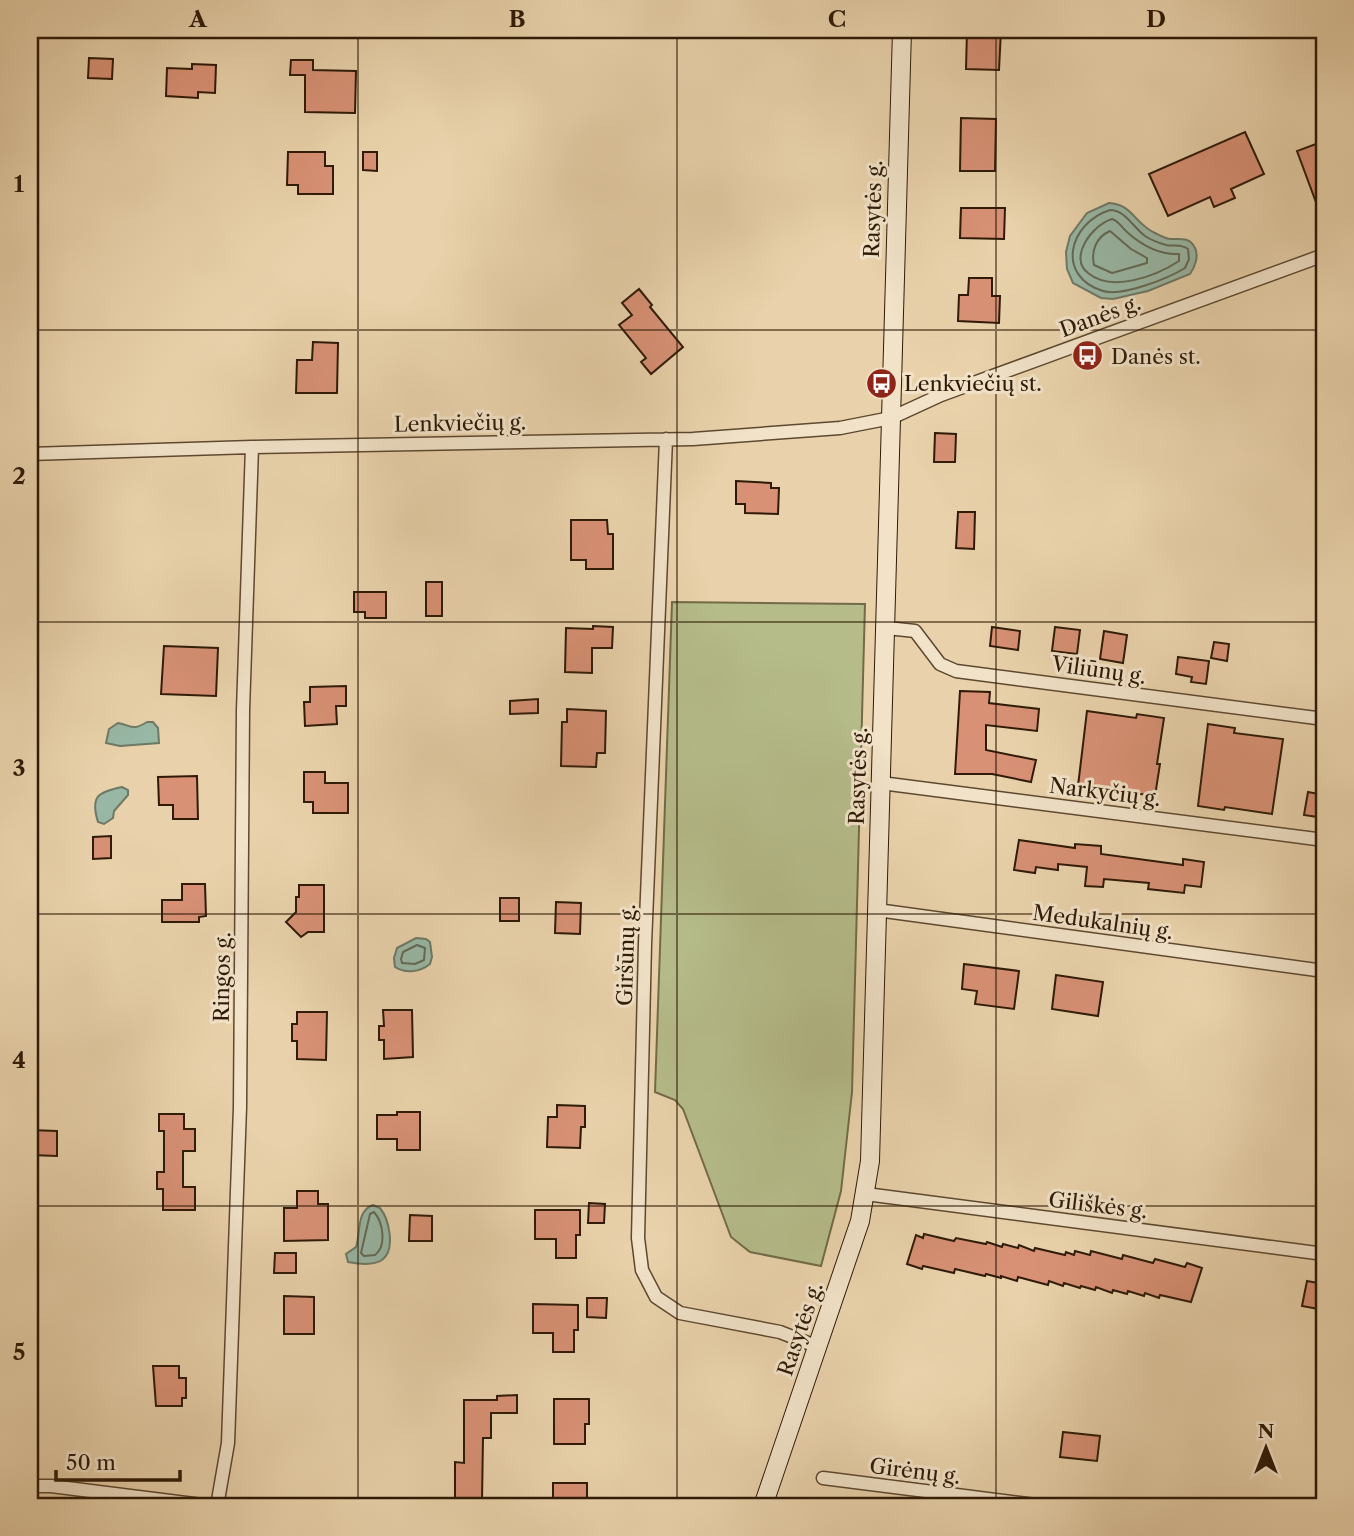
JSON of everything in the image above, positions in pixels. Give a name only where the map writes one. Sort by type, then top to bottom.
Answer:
[{"type":"main road","name":"Rasytės g.","points":[[763,1506],[860,1222],[866,1194],[873,1122],[902,30]]},
{"type":"street","name":"Danės g.","points":[[891,418],[941,395],[1324,255]]},
{"type":"street","name":"Lenkviečių g.","points":[[30,454],[666,439],[840,428],[891,418]]},
{"type":"street","name":"Giršūnų g.","points":[[666,439],[645,944],[638,1238],[642,1269],[656,1297],[680,1313],[780,1332],[818,1347]]},
{"type":"street","name":"Ringos g.","points":[[217,1506],[228,1443],[240,1107],[243,710],[252,447]]},
{"type":"street","name":"Viliūnų g.","points":[[887,628],[915,631],[940,664],[956,671],[1324,719]]},
{"type":"street","name":"Narkyčių g.","points":[[880,783],[1324,840]]},
{"type":"street","name":"Medukalnių g.","points":[[877,910],[1324,971]]},
{"type":"street","name":"Giliškės g.","points":[[866,1194],[1324,1254]]},
{"type":"street","name":"Girėnų g.","points":[[823,1478],[1044,1506]]},
{"type":"street","points":[[30,1486],[51,1486],[210,1506]]},
{"type":"green space","points":[[672,602],[865,604],[852,1092],[841,1191],[821,1266],[750,1252],[731,1237],[683,1109],[675,1100],[655,1092]]},
{"type":"water","points":[[1109,203],[1123,207],[1148,229],[1161,236],[1190,242],[1197,254],[1190,274],[1148,291],[1113,299],[1101,298],[1073,283],[1067,269],[1066,252],[1070,236],[1087,213]]},
{"type":"water","points":[[153,722],[158,728],[159,743],[120,746],[106,743],[109,729],[118,723],[135,727]]},
{"type":"water","points":[[122,787],[128,790],[128,795],[114,811],[113,818],[104,824],[98,822],[95,806],[98,797],[102,793]]},
{"type":"water","points":[[416,938],[430,942],[430,964],[413,971],[395,967],[397,948]]},
{"type":"water","points":[[373,1205],[380,1208],[386,1219],[390,1234],[389,1249],[382,1260],[374,1263],[348,1262],[346,1254],[356,1247],[361,1217]]},
{"type":"building","points":[[967,30],[1001,30],[999,70],[966,69]]},
{"type":"building","points":[[89,58],[113,59],[112,79],[88,78]]},
{"type":"building","points":[[291,60],[313,60],[313,70],[356,71],[355,113],[305,112],[305,75],[290,75]]},
{"type":"building","points":[[192,64],[216,65],[215,93],[198,92],[198,98],[166,96],[167,68],[192,69]]},
{"type":"building","points":[[961,118],[996,119],[995,171],[960,171]]},
{"type":"building","points":[[1245,132],[1264,174],[1231,189],[1235,198],[1214,207],[1210,197],[1168,216],[1149,174]]},
{"type":"building","points":[[1324,141],[1324,221],[1323,221],[1297,151]]},
{"type":"building","points":[[288,152],[325,152],[325,166],[333,166],[333,194],[298,194],[298,185],[287,185]]},
{"type":"building","points":[[363,152],[377,152],[377,171],[363,170]]},
{"type":"building","points":[[961,208],[1005,208],[1004,239],[960,238]]},
{"type":"building","points":[[969,278],[992,278],[992,296],[1000,296],[999,323],[958,321],[959,295],[968,295]]},
{"type":"building","points":[[639,289],[652,305],[650,307],[683,347],[651,374],[641,362],[646,358],[619,325],[632,315],[622,303]]},
{"type":"building","points":[[313,342],[338,343],[337,393],[296,393],[297,360],[312,360]]},
{"type":"building","points":[[935,433],[956,434],[955,462],[934,462]]},
{"type":"building","points":[[736,481],[771,483],[771,488],[779,488],[778,514],[745,513],[745,504],[736,504]]},
{"type":"building","points":[[958,512],[975,512],[974,549],[956,548]]},
{"type":"building","points":[[571,520],[607,520],[608,534],[613,534],[613,569],[586,569],[586,560],[571,560]]},
{"type":"building","points":[[426,582],[442,582],[442,616],[426,616]]},
{"type":"building","points":[[354,592],[386,592],[386,618],[365,618],[365,612],[354,612]]},
{"type":"building","points":[[593,626],[613,627],[612,648],[592,648],[592,673],[565,672],[566,628],[593,629]]},
{"type":"building","points":[[992,627],[1020,631],[1018,650],[990,646]]},
{"type":"building","points":[[1055,627],[1080,630],[1077,654],[1052,651]]},
{"type":"building","points":[[1104,631],[1127,635],[1123,663],[1100,659]]},
{"type":"building","points":[[1214,642],[1229,644],[1227,661],[1211,658]]},
{"type":"building","points":[[164,646],[218,648],[216,696],[161,694]]},
{"type":"building","points":[[1178,657],[1209,661],[1206,684],[1191,682],[1192,677],[1176,674]]},
{"type":"building","points":[[346,686],[346,706],[336,706],[337,724],[305,726],[304,702],[310,702],[310,687]]},
{"type":"building","points":[[960,691],[990,692],[989,703],[1039,709],[1037,731],[986,725],[986,750],[1036,760],[1031,782],[992,774],[955,774]]},
{"type":"building","points":[[538,699],[538,713],[510,714],[510,701]]},
{"type":"building","points":[[567,709],[606,711],[605,753],[597,753],[596,767],[561,766],[562,722],[567,722]]},
{"type":"building","points":[[1087,711],[1136,718],[1137,714],[1164,718],[1155,796],[1078,786]]},
{"type":"building","points":[[1208,724],[1235,728],[1234,733],[1283,739],[1272,814],[1198,806]]},
{"type":"building","points":[[304,772],[325,772],[325,783],[348,783],[348,813],[313,813],[313,802],[304,802]]},
{"type":"building","points":[[197,776],[198,819],[173,819],[173,805],[159,805],[158,777]]},
{"type":"building","points":[[1308,792],[1324,795],[1324,818],[1304,815]]},
{"type":"building","points":[[111,836],[111,858],[93,859],[93,837]]},
{"type":"building","points":[[1019,840],[1075,848],[1075,844],[1101,846],[1101,854],[1183,865],[1183,859],[1204,862],[1201,887],[1185,885],[1184,893],[1148,889],[1149,883],[1104,879],[1103,887],[1085,886],[1087,867],[1058,864],[1058,870],[1036,867],[1035,873],[1014,870]]},
{"type":"building","points":[[182,884],[205,884],[206,916],[199,917],[199,922],[162,922],[162,900],[182,900]]},
{"type":"building","points":[[299,885],[324,885],[324,932],[308,932],[301,937],[286,922],[296,912]]},
{"type":"building","points":[[500,898],[519,898],[519,921],[500,921]]},
{"type":"building","points":[[556,902],[581,903],[580,934],[555,933]]},
{"type":"building","points":[[964,964],[1019,971],[1014,1009],[975,1004],[977,991],[962,989]]},
{"type":"building","points":[[1056,975],[1103,982],[1098,1016],[1052,1009]]},
{"type":"building","points":[[383,1010],[412,1010],[413,1057],[384,1059],[384,1040],[379,1040],[379,1026],[384,1026]]},
{"type":"building","points":[[297,1012],[327,1012],[326,1060],[297,1059],[297,1041],[292,1041],[292,1024],[297,1024]]},
{"type":"building","points":[[557,1105],[585,1106],[585,1127],[581,1127],[580,1148],[547,1147],[548,1117],[557,1117]]},
{"type":"building","points":[[397,1112],[420,1112],[420,1150],[397,1150],[397,1139],[377,1139],[377,1115],[397,1115]]},
{"type":"building","points":[[159,1114],[184,1114],[184,1129],[195,1129],[195,1151],[183,1151],[183,1187],[195,1187],[195,1210],[163,1210],[163,1189],[157,1189],[157,1172],[164,1172],[164,1131],[159,1131]]},
{"type":"building","points":[[30,1130],[57,1131],[57,1156],[30,1155]]},
{"type":"building","points":[[297,1191],[318,1191],[318,1204],[328,1204],[328,1240],[284,1241],[284,1208],[297,1208]]},
{"type":"building","points":[[589,1203],[605,1204],[604,1223],[588,1223]]},
{"type":"building","points":[[535,1210],[580,1210],[576,1258],[556,1258],[556,1239],[535,1239]]},
{"type":"building","points":[[410,1215],[432,1216],[432,1241],[409,1241]]},
{"type":"building","points":[[924,1234],[954,1241],[956,1238],[986,1244],[987,1242],[1002,1247],[1003,1244],[1018,1248],[1019,1245],[1034,1251],[1035,1248],[1065,1255],[1066,1252],[1074,1255],[1075,1251],[1090,1255],[1091,1251],[1122,1259],[1123,1255],[1153,1263],[1155,1259],[1185,1267],[1187,1263],[1202,1268],[1191,1302],[1160,1295],[1159,1298],[1145,1293],[1144,1296],[1128,1291],[1127,1294],[1113,1290],[1112,1293],[1096,1287],[1095,1290],[1064,1283],[1063,1286],[1049,1281],[1048,1285],[1018,1277],[1017,1281],[955,1269],[954,1273],[923,1266],[922,1269],[907,1264],[916,1235],[923,1238]]},
{"type":"building","points":[[275,1253],[296,1253],[296,1273],[274,1273]]},
{"type":"building","points":[[1307,1281],[1324,1284],[1324,1310],[1302,1306]]},
{"type":"building","points":[[284,1296],[314,1297],[314,1334],[284,1334]]},
{"type":"building","points":[[587,1298],[607,1298],[606,1318],[587,1317]]},
{"type":"building","points":[[533,1304],[578,1305],[578,1330],[574,1330],[574,1352],[553,1352],[553,1333],[533,1333]]},
{"type":"building","points":[[153,1366],[179,1366],[179,1378],[186,1378],[186,1398],[182,1398],[182,1406],[156,1406]]},
{"type":"building","points":[[517,1395],[517,1413],[491,1413],[491,1438],[483,1438],[482,1500],[455,1500],[455,1462],[464,1463],[464,1400],[497,1400],[497,1396]]},
{"type":"building","points":[[554,1399],[589,1399],[589,1424],[585,1424],[585,1444],[554,1444]]},
{"type":"building","points":[[1063,1432],[1100,1436],[1097,1461],[1060,1457]]},
{"type":"building","points":[[553,1483],[587,1483],[587,1506],[553,1506]]},
{"type":"place","name":"Danės st.","points":[[1088,356]]},
{"type":"place","name":"Lenkviečių st.","points":[[881,383]]}]
